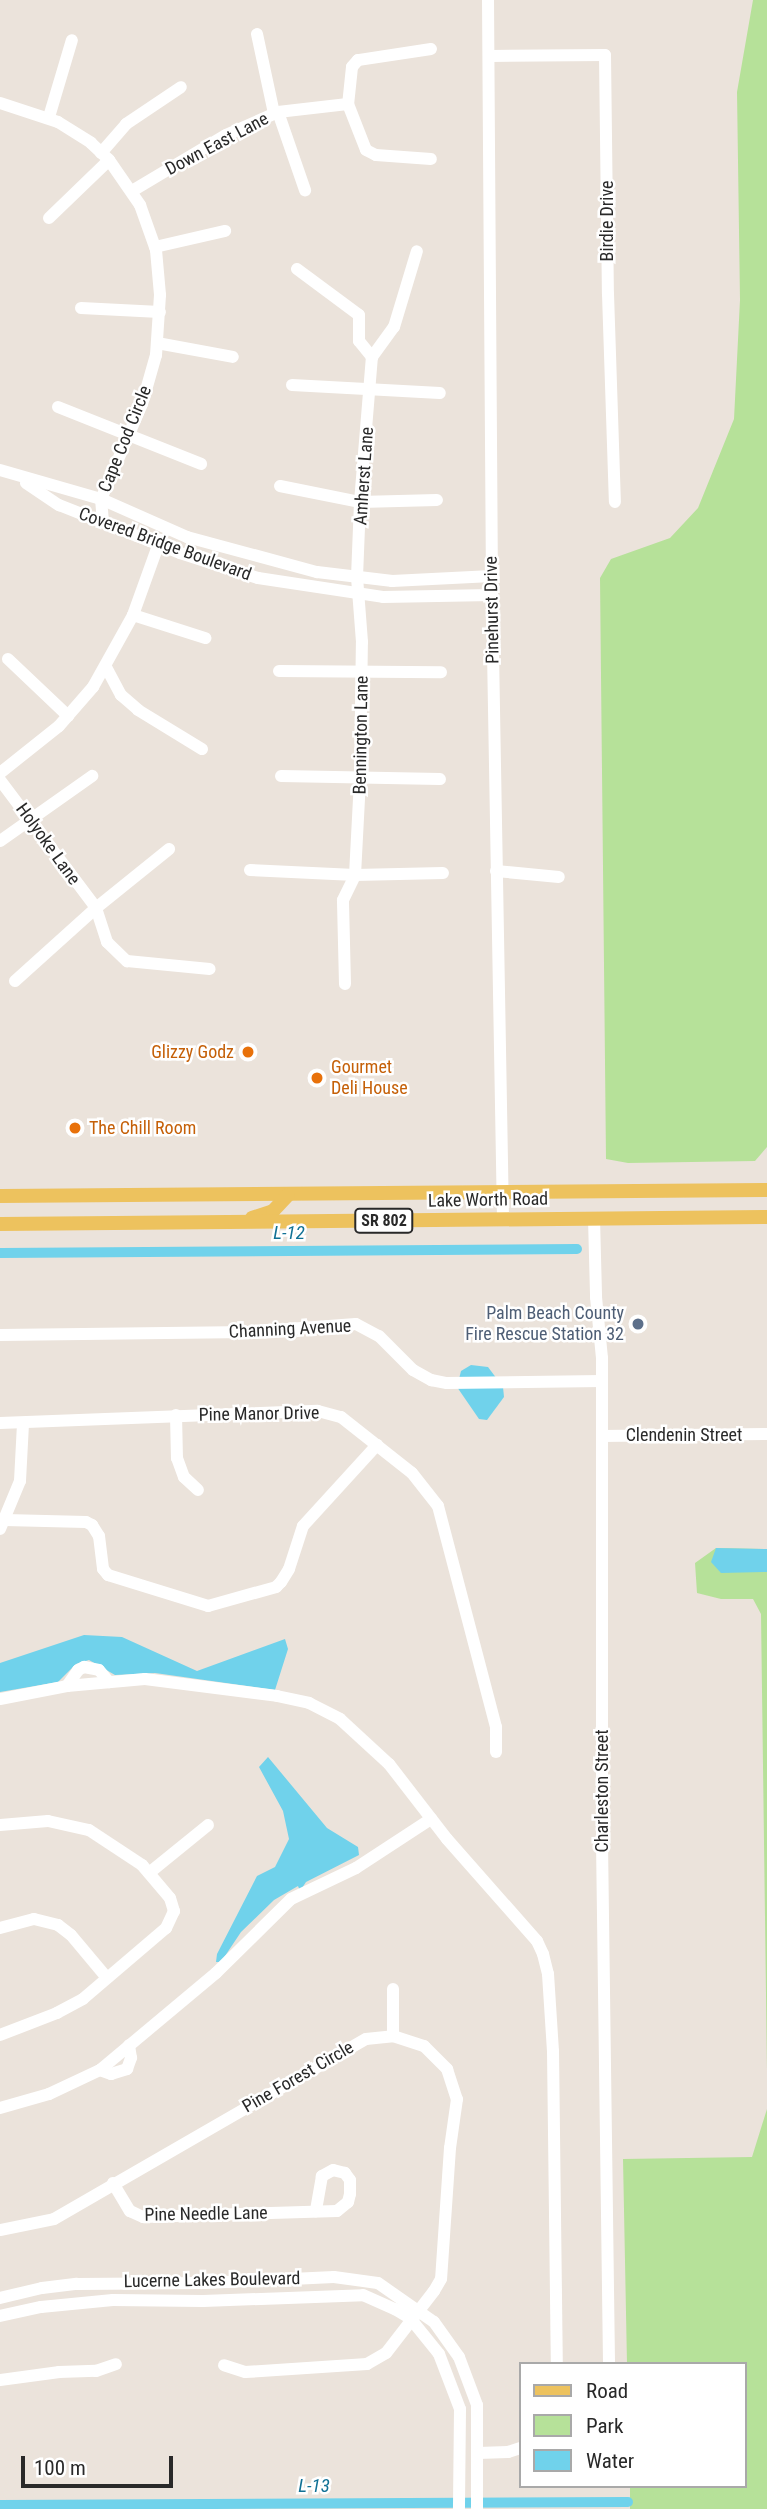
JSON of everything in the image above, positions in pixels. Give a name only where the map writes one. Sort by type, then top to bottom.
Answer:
[{"type":"main road","name":"Lake Worth Road","points":[[0,1196],[767,1190]]},
{"type":"main road","points":[[241,1222],[273,1211],[288,1195]]},
{"type":"main road","name":"Lake Worth Road","points":[[0,1224],[767,1217]]},
{"type":"street","name":"Pinehurst Drive","points":[[488,0],[492,595],[503,1220]]},
{"type":"street","points":[[257,34],[276,112],[305,190]]},
{"type":"street","points":[[49,117],[72,40]]},
{"type":"street","points":[[431,49],[371,55],[358,60],[352,67],[348,104],[366,150],[376,155],[431,159]]},
{"type":"street","name":"Birdie Drive","points":[[490,55],[606,55],[608,294],[615,502]]},
{"type":"street","points":[[49,218],[105,156],[126,124],[181,87]]},
{"type":"street","name":"Cape Cod Circle","points":[[0,103],[49,117],[79,134],[105,156],[132,191],[155,247],[160,312],[157,343],[149,384],[101,499],[103,521]]},
{"type":"street","name":"Down East Lane","points":[[132,191],[226,135],[276,112],[348,104]]},
{"type":"street","points":[[155,247],[225,231]]},
{"type":"street","points":[[297,269],[359,315],[359,341],[372,357],[394,327],[417,251]]},
{"type":"street","points":[[81,308],[160,312]]},
{"type":"street","points":[[157,343],[233,357]]},
{"type":"street","name":"Amherst Lane","points":[[359,595],[357,578],[360,502],[372,357]]},
{"type":"street","points":[[292,385],[440,393]]},
{"type":"street","points":[[58,407],[201,464]]},
{"type":"street","name":"Covered Bridge Boulevard","points":[[0,470],[101,499],[167,529],[254,557],[357,578],[392,581],[492,576]]},
{"type":"street","name":"Covered Bridge Boulevard","points":[[14,475],[59,505],[157,544],[258,578],[359,595],[492,595]]},
{"type":"street","points":[[280,486],[360,502],[437,500]]},
{"type":"street","points":[[0,773],[36,747],[68,716],[106,667],[133,615],[157,544],[167,529]]},
{"type":"street","name":"Bennington Lane","points":[[345,984],[343,900],[355,875],[360,779],[362,673],[359,595]]},
{"type":"street","points":[[133,615],[205,638]]},
{"type":"street","points":[[8,659],[68,716]]},
{"type":"street","points":[[106,667],[121,695],[138,710],[202,749]]},
{"type":"street","points":[[279,671],[441,672]]},
{"type":"street","points":[[0,842],[92,776]]},
{"type":"street","points":[[281,776],[440,779]]},
{"type":"street","name":"Holyoke Lane","points":[[0,780],[96,908],[107,942],[127,961],[210,969]]},
{"type":"street","points":[[15,981],[96,908],[169,849]]},
{"type":"street","points":[[250,870],[355,875],[443,873]]},
{"type":"street","points":[[496,871],[559,877]]},
{"type":"street","name":"Charleston Street","points":[[594,1218],[602,1381],[602,1856],[609,2362]]},
{"type":"street","name":"Channing Avenue","points":[[0,1335],[249,1332],[356,1324],[379,1336],[413,1370],[430,1380],[447,1383],[602,1381]]},
{"type":"street","name":"Pine Manor Drive","points":[[0,1423],[318,1411],[341,1417],[412,1473],[438,1506],[496,1727],[496,1752]]},
{"type":"street","points":[[176,1415],[177,1458],[184,1477],[198,1490]]},
{"type":"street","points":[[23,1423],[20,1481],[2,1525],[86,1522],[92,1525],[99,1536],[103,1569],[108,1575],[208,1606],[276,1587],[289,1569],[303,1526],[377,1445]]},
{"type":"street","name":"Clendenin Street","points":[[602,1436],[767,1434]]},
{"type":"street","points":[[0,1699],[67,1686],[145,1679],[277,1696],[309,1703],[358,1732],[389,1764],[431,1819],[537,1941],[548,1974],[554,2064],[557,2362]]},
{"type":"street","points":[[0,2108],[49,2094],[100,2070],[216,1973],[291,1899],[356,1868],[431,1819]]},
{"type":"street","points":[[0,1825],[48,1821],[89,1830],[125,1851],[149,1873],[170,1898],[174,1911],[166,1928],[71,2007],[0,2035]]},
{"type":"street","points":[[149,1873],[208,1825]]},
{"type":"street","points":[[0,1928],[34,1919],[58,1925],[71,1935],[107,1978]]},
{"type":"street","points":[[224,2365],[245,2372],[367,2364],[386,2353],[441,2279],[450,2148],[457,2099],[450,2076],[436,2056],[417,2043],[393,2036],[393,1989]]},
{"type":"street","name":"Pine Forest Circle","points":[[0,2230],[54,2219],[351,2046],[374,2037],[393,2036]]},
{"type":"street","name":"Pine Needle Lane","points":[[113,2183],[130,2211],[143,2217],[316,2211]]},
{"type":"street","name":"Lucerne Lakes Boulevard","points":[[0,2298],[42,2288],[77,2284],[205,2283],[334,2277],[378,2283],[414,2313]]},
{"type":"street","name":"Lucerne Lakes Boulevard","points":[[0,2316],[41,2307],[113,2300],[203,2301],[363,2295],[414,2313]]},
{"type":"street","points":[[414,2313],[434,2322],[459,2357],[477,2405],[477,2509]]},
{"type":"street","points":[[414,2313],[439,2354],[460,2409],[459,2509]]},
{"type":"street","points":[[0,2380],[59,2372],[96,2371],[116,2364]]},
{"type":"street","points":[[478,2453],[508,2452],[518,2449]]},
{"type":"street","points":[[459,2474],[477,2474]]},
{"type":"green space","points":[[753,0],[767,0],[767,1147],[755,1161],[628,1163],[606,1159],[600,578],[611,559],[670,538],[698,508],[734,419],[740,300],[737,92]]},
{"type":"green space","points":[[716,1548],[767,1549],[767,2071],[761,1614],[753,1599],[721,1599],[697,1593],[695,1563]]},
{"type":"green space","points":[[767,2109],[767,2509],[630,2509],[630,2488],[746,2488],[746,2362],[627,2362],[623,2159],[752,2157]]},
{"type":"water","points":[[471,1365],[488,1367],[503,1387],[504,1397],[487,1420],[479,1419],[457,1387],[461,1371]]},
{"type":"water","points":[[716,1548],[767,1549],[767,1572],[721,1573],[711,1562]]},
{"type":"water","points":[[84,1635],[122,1637],[197,1671],[285,1639],[288,1649],[275,1690],[155,1673],[115,1675],[89,1660],[76,1664],[58,1682],[0,1692],[0,1663]]},
{"type":"water","points":[[268,1757],[327,1828],[358,1847],[359,1855],[306,1882],[300,1891],[298,1886],[274,1900],[241,1932],[221,1962],[216,1962],[217,1954],[257,1876],[275,1867],[289,1839],[283,1811],[259,1767]]},
{"type":"waterway","name":"L-12","points":[[0,1253],[577,1249]]},
{"type":"waterway","name":"L-13","points":[[0,2505],[628,2502]]},
{"type":"place","name":"Glizzy Godz","points":[[248,1052]]},
{"type":"place","name":"Gourmet Deli House","points":[[317,1078]]},
{"type":"place","name":"The Chill Room","points":[[75,1128]]},
{"type":"place","name":"Palm Beach County Fire Rescue Station 32","points":[[638,1324]]}]
